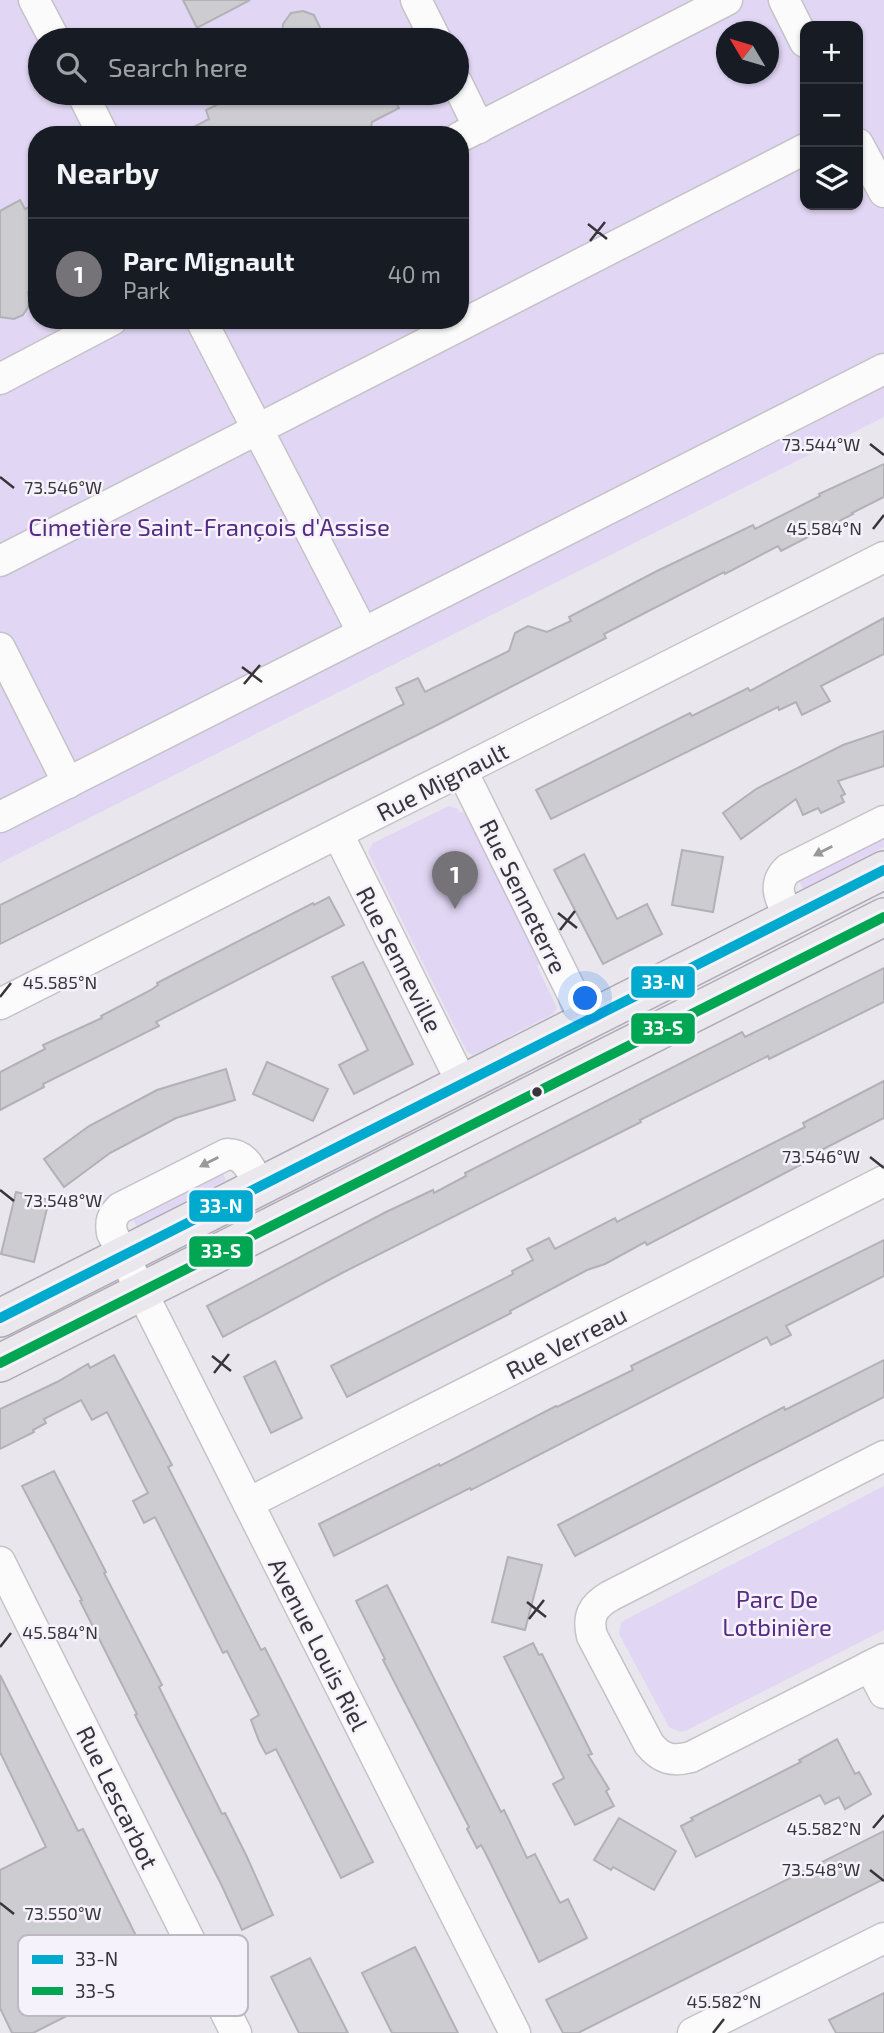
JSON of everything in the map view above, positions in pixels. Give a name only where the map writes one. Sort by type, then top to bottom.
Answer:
[{"type":"main road","points":[[0,1318],[884,870]]},
{"type":"main road","points":[[0,1363],[884,916]]},
{"type":"street","points":[[34,0],[49,28]]},
{"type":"street","points":[[416,0],[430,28]]},
{"type":"street","points":[[469,132],[727,0]]},
{"type":"street","points":[[784,0],[800,32]]},
{"type":"street","points":[[88,105],[98,126]]},
{"type":"street","points":[[462,105],[468,126]]},
{"type":"street","points":[[860,147],[884,192]]},
{"type":"street","points":[[469,322],[800,152]]},
{"type":"street","points":[[0,379],[95,329]]},
{"type":"street","points":[[206,329],[363,633]]},
{"type":"street","points":[[0,561],[455,329]]},
{"type":"street","points":[[0,817],[884,369]]},
{"type":"street","name":"Rue Mignault","points":[[0,1004],[884,558]]},
{"type":"street","points":[[0,648],[68,783]]},
{"type":"street","name":"Rue Senneterre","points":[[463,771],[586,1021]]},
{"type":"street","points":[[789,918],[778,892],[781,875],[884,821]]},
{"type":"street","name":"Rue Senneville","points":[[338,834],[462,1083]]},
{"type":"street","name":"Rue Verreau","points":[[248,1503],[884,1181]]},
{"type":"street","name":"Avenue Louis Riel","points":[[123,1255],[515,2033]]},
{"type":"street","points":[[884,1456],[610,1596],[599,1603],[591,1613],[589,1625],[649,1744],[656,1753],[666,1759],[677,1761],[691,1757],[877,1663],[884,1693]]},
{"type":"street","name":"Rue Lescarbot","points":[[0,1562],[187,1935]]},
{"type":"street","points":[[693,2033],[884,1938]]},
{"type":"street","name":"Rue Lescarbot","points":[[227,2016],[236,2033]]},
{"type":"green space","name":"Cimetière Saint-François d'Assise","points":[[0,0],[884,0],[884,417],[0,863]]},
{"type":"green space","points":[[449,806],[458,809],[460,813],[464,811],[542,963],[537,966],[557,1008],[553,1014],[473,1055],[467,1052],[368,852],[373,843]]},
{"type":"green space","points":[[884,835],[884,847],[803,889],[798,879]]},
{"type":"green space","points":[[221,1170],[226,1180],[137,1226],[131,1216]]},
{"type":"green space","name":"Parc De Lotbinière","points":[[884,1486],[884,1630],[687,1730],[680,1732],[669,1727],[619,1634],[621,1622]]},
{"type":"building","points":[[183,0],[250,0],[197,28]]},
{"type":"building","points":[[303,11],[314,15],[320,28],[283,28],[291,13]]},
{"type":"building","points":[[216,105],[398,105],[399,108],[372,122],[371,126],[196,126],[209,119],[206,110]]},
{"type":"building","points":[[20,200],[25,209],[28,208],[28,307],[23,315],[14,319],[0,317],[0,211]]},
{"type":"building","points":[[884,464],[884,497],[853,514],[781,551],[778,546],[725,574],[724,572],[604,634],[606,638],[441,723],[0,944],[0,905],[404,704],[396,688],[418,678],[425,692],[509,651],[515,633],[528,626],[547,632],[571,621],[569,617],[657,571],[753,525],[755,529],[820,496],[819,494]]},
{"type":"building","points":[[884,618],[884,654],[821,686],[830,701],[802,715],[796,702],[779,710],[778,707],[551,819],[536,790],[690,713],[692,716],[748,688],[750,691]]},
{"type":"building","points":[[884,731],[884,766],[838,781],[845,794],[841,796],[844,802],[821,813],[818,808],[803,815],[796,799],[741,839],[723,813],[756,789],[843,745]]},
{"type":"building","points":[[682,850],[723,857],[713,912],[672,905]]},
{"type":"building","points":[[584,854],[617,919],[647,904],[662,934],[603,964],[554,870]]},
{"type":"building","points":[[329,897],[344,925],[156,1022],[159,1026],[43,1084],[44,1087],[0,1110],[0,1072],[45,1049],[43,1045],[102,1018],[101,1016],[151,990],[157,983]]},
{"type":"building","points":[[363,962],[413,1064],[354,1094],[339,1065],[368,1050],[332,977]]},
{"type":"building","points":[[884,968],[884,1002],[640,1120],[641,1122],[340,1274],[223,1337],[207,1306],[386,1212],[433,1190],[434,1193],[466,1176],[465,1173],[742,1032],[745,1037]]},
{"type":"building","points":[[267,1062],[328,1089],[313,1121],[253,1094]]},
{"type":"building","points":[[226,1069],[235,1100],[176,1118],[110,1153],[64,1187],[44,1159],[89,1126],[157,1090]]},
{"type":"building","points":[[884,1081],[884,1118],[647,1245],[645,1242],[605,1264],[587,1270],[510,1311],[511,1313],[347,1397],[331,1366],[513,1274],[512,1271],[533,1260],[527,1249],[549,1238],[555,1249],[615,1218],[617,1222],[805,1127],[803,1123]]},
{"type":"building","points":[[16,1192],[49,1200],[34,1262],[1,1254]]},
{"type":"building","points":[[884,1240],[884,1276],[786,1326],[791,1335],[771,1345],[767,1337],[471,1490],[470,1488],[334,1556],[319,1524],[633,1370],[631,1366]]},
{"type":"building","points":[[114,1355],[172,1465],[168,1467],[261,1650],[265,1648],[373,1862],[341,1878],[276,1749],[266,1754],[259,1741],[251,1720],[259,1715],[227,1651],[223,1653],[155,1517],[144,1523],[133,1501],[148,1493],[107,1412],[92,1420],[81,1400],[44,1419],[46,1423],[33,1430],[34,1432],[0,1449],[0,1409],[88,1364],[90,1368]]},
{"type":"building","points":[[884,1360],[884,1397],[575,1556],[558,1525],[784,1407],[785,1410]]},
{"type":"building","points":[[275,1361],[302,1418],[271,1433],[244,1377]]},
{"type":"building","points":[[54,1471],[162,1685],[159,1687],[222,1814],[225,1813],[247,1857],[273,1915],[242,1930],[135,1715],[137,1714],[80,1601],[82,1600],[22,1486]]},
{"type":"building","points":[[508,1557],[542,1565],[525,1630],[492,1622]]},
{"type":"building","points":[[387,1585],[501,1812],[504,1810],[527,1858],[535,1854],[560,1903],[568,1899],[587,1938],[539,1962],[485,1852],[481,1845],[477,1848],[467,1829],[469,1827],[383,1660],[385,1659],[356,1601]]},
{"type":"building","points":[[533,1643],[539,1655],[542,1654],[592,1754],[588,1755],[609,1789],[606,1791],[614,1806],[575,1825],[553,1784],[564,1778],[504,1657]]},
{"type":"building","points":[[0,1675],[78,1831],[83,1829],[136,1935],[18,1935],[18,2016],[67,2016],[33,2033],[12,2033],[0,2008],[0,1870],[46,1847],[0,1752]]},
{"type":"building","points":[[837,1739],[855,1774],[859,1772],[871,1794],[845,1809],[839,1797],[825,1804],[820,1795],[696,1857],[681,1826],[693,1820],[691,1818],[801,1762],[799,1760]]},
{"type":"building","points":[[619,1818],[676,1851],[654,1890],[613,1867],[611,1870],[594,1860]]},
{"type":"building","points":[[884,1831],[884,1879],[578,2033],[563,2033],[546,2000]]},
{"type":"building","points":[[415,1947],[458,2033],[392,2033],[362,1973]]},
{"type":"building","points":[[310,1958],[348,2033],[299,2033],[271,1977]]},
{"type":"building","points":[[884,1993],[884,2033],[836,2033],[829,2020]]},
{"type":"transit line","name":"33-N","points":[[0,1318],[884,870]]},
{"type":"transit line","name":"33-S","points":[[0,1363],[884,917]]},
{"type":"place","name":"Parc Mignault","points":[[455,909]]}]
